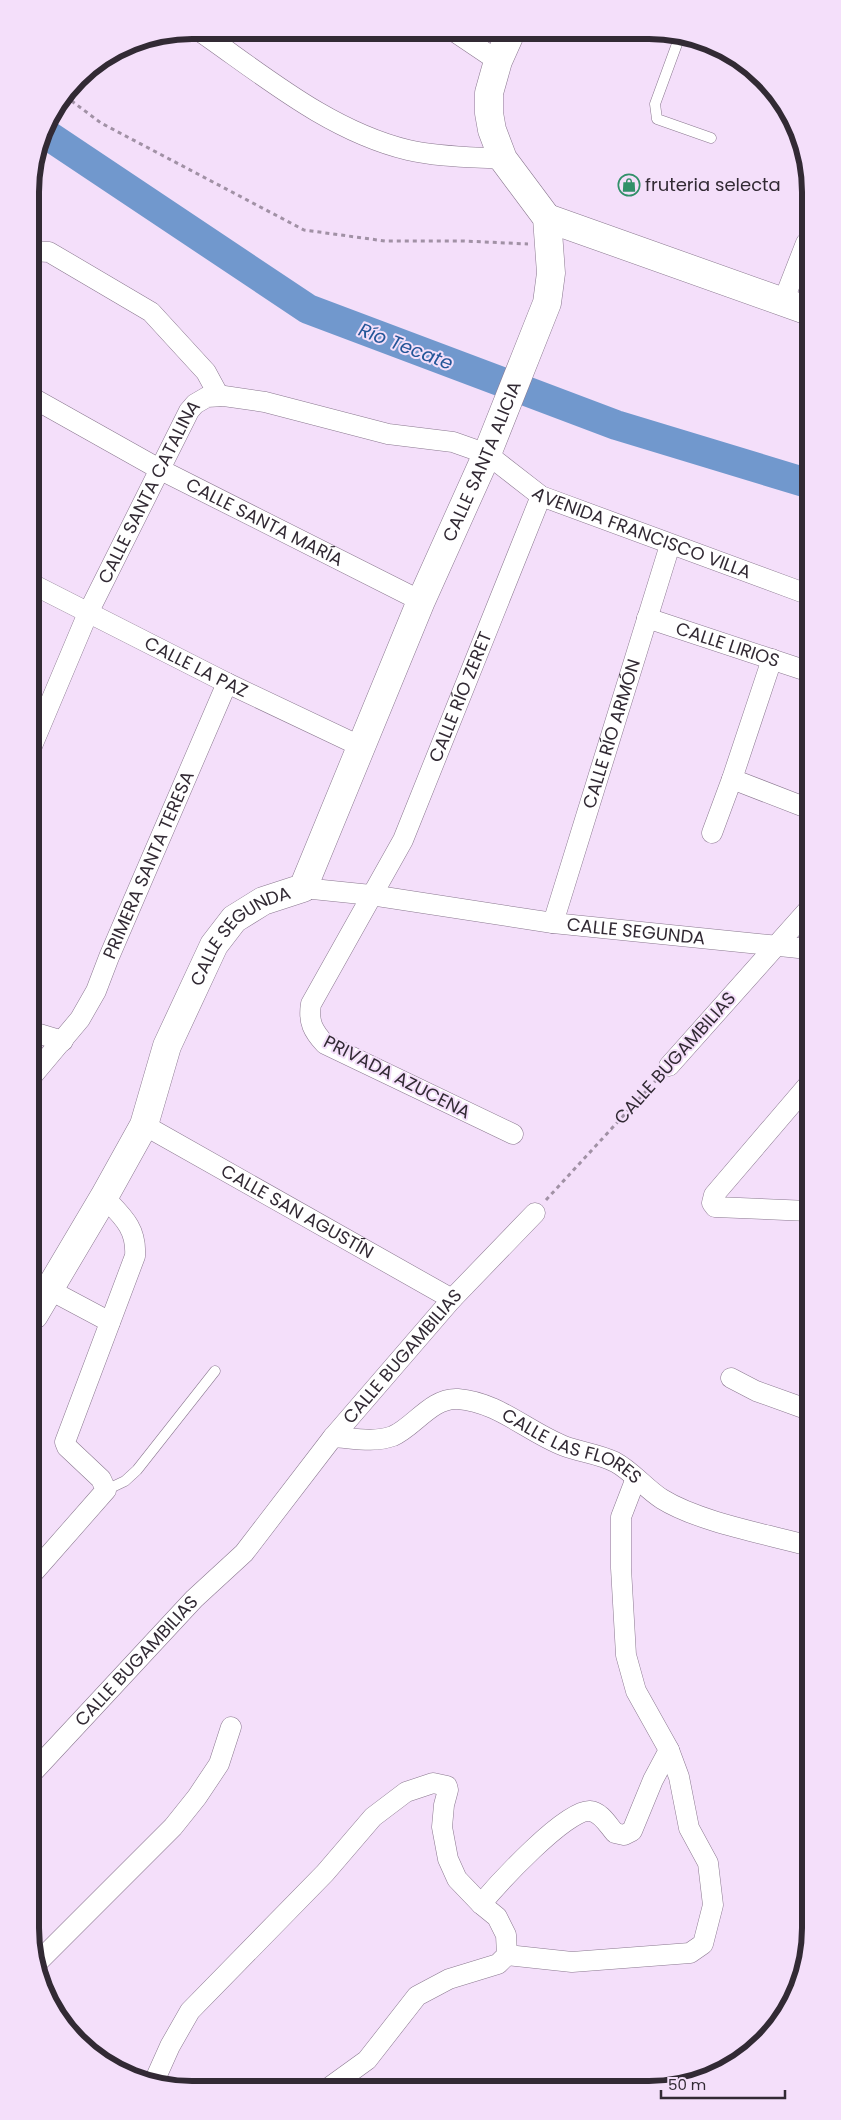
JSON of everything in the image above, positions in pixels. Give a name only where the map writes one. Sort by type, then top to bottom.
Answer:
[{"type":"street","points":[[211,39],[313,109],[364,134],[409,150],[502,159]]},
{"type":"street","points":[[465,39],[498,61]]},
{"type":"street","points":[[508,39],[498,61],[490,93],[492,130],[502,159],[548,218],[794,306],[802,264]]},
{"type":"street","name":"CALLE SANTA ALICIA","points":[[303,888],[420,601],[487,454],[547,303],[551,273],[548,218]]},
{"type":"street","points":[[39,251],[49,252],[151,312],[206,372],[219,396]]},
{"type":"street","name":"CALLE SANTA CATALINA","points":[[39,729],[88,613],[162,470],[189,411],[195,404],[207,397],[219,396],[265,402],[388,434],[453,442],[487,454]]},
{"type":"street","name":"CALLE SANTA MARÍA","points":[[39,401],[162,470],[420,601]]},
{"type":"street","name":"AVENIDA FRANCISCO VILLA","points":[[487,454],[541,496],[802,592]]},
{"type":"street","name":"CALLE RÍO ZERET","points":[[371,894],[403,840],[541,496]]},
{"type":"street","name":"CALLE RÍO ARMÓN","points":[[553,923],[670,545]]},
{"type":"street","name":"CALLE LA PAZ","points":[[39,588],[227,683],[362,747]]},
{"type":"street","name":"CALLE LIRIOS","points":[[647,618],[802,669]]},
{"type":"street","points":[[712,833],[772,659]]},
{"type":"street","name":"PRIMERA SANTA TERESA","points":[[39,1068],[80,1020],[96,991],[108,957],[227,683]]},
{"type":"street","points":[[732,779],[802,806]]},
{"type":"street","name":"CALLE SEGUNDA","points":[[39,1306],[104,1197],[144,1125],[168,1046],[214,945],[234,919],[263,901],[303,888],[371,894],[553,923],[774,947]]},
{"type":"street","name":"PRIVADA AZUCENA","points":[[371,894],[312,1004],[310,1026],[325,1044],[513,1134]]},
{"type":"street","name":"CALLE BUGAMBILIAS","points":[[669,1066],[802,917]]},
{"type":"street","points":[[774,947],[802,949]]},
{"type":"street","points":[[39,1034],[63,1041]]},
{"type":"street","points":[[802,1092],[714,1195],[712,1203],[715,1207],[802,1211]]},
{"type":"street","name":"CALLE SAN AGUSTÍN","points":[[144,1125],[452,1299]]},
{"type":"street","points":[[39,1566],[106,1490],[101,1479],[67,1448],[66,1442],[135,1256],[136,1242],[124,1218],[104,1197]]},
{"type":"street","name":"CALLE BUGAMBILIAS","points":[[39,1766],[194,1598],[244,1553],[333,1437],[452,1299],[535,1213]]},
{"type":"street","points":[[48,1289],[110,1322]]},
{"type":"street","points":[[731,1378],[756,1391],[802,1407]]},
{"type":"street","name":"CALLE LAS FLORES","points":[[333,1437],[373,1440],[393,1436],[433,1407],[456,1399],[474,1402],[510,1416],[562,1445],[615,1462],[662,1499],[696,1515],[802,1544]]},
{"type":"street","points":[[507,1955],[572,1962],[690,1953],[703,1944],[713,1905],[708,1863],[689,1828],[679,1777],[669,1750],[636,1691],[626,1655],[621,1568],[621,1517],[636,1478]]},
{"type":"street","points":[[42,1958],[173,1827],[197,1797],[218,1764],[231,1727]]},
{"type":"street","points":[[481,1904],[513,1866],[574,1814],[588,1810],[597,1812],[615,1833],[624,1834],[632,1831],[669,1750]]},
{"type":"street","points":[[157,2077],[170,2046],[190,2011],[324,1872],[373,1817],[406,1792],[433,1783],[447,1786],[442,1827],[448,1859],[457,1879],[481,1904],[497,1916],[506,1935],[507,1955],[498,1964],[449,1979],[418,1996],[367,2060],[338,2081]]},
{"type":"lane","points":[[678,42],[655,104],[654,112],[657,118],[712,138]]},
{"type":"lane","points":[[106,1490],[125,1481],[137,1470],[215,1371]]},
{"type":"path","points":[[69,99],[101,123],[304,230],[385,241],[464,241],[551,246]]},
{"type":"path","name":"CALLE BUGAMBILIAS","points":[[535,1213],[669,1066]]},
{"type":"waterway","name":"Río Tecate","points":[[49,136],[308,309],[616,425],[802,481]]},
{"type":"place","name":"fruteria selecta","points":[[629,185]]}]
